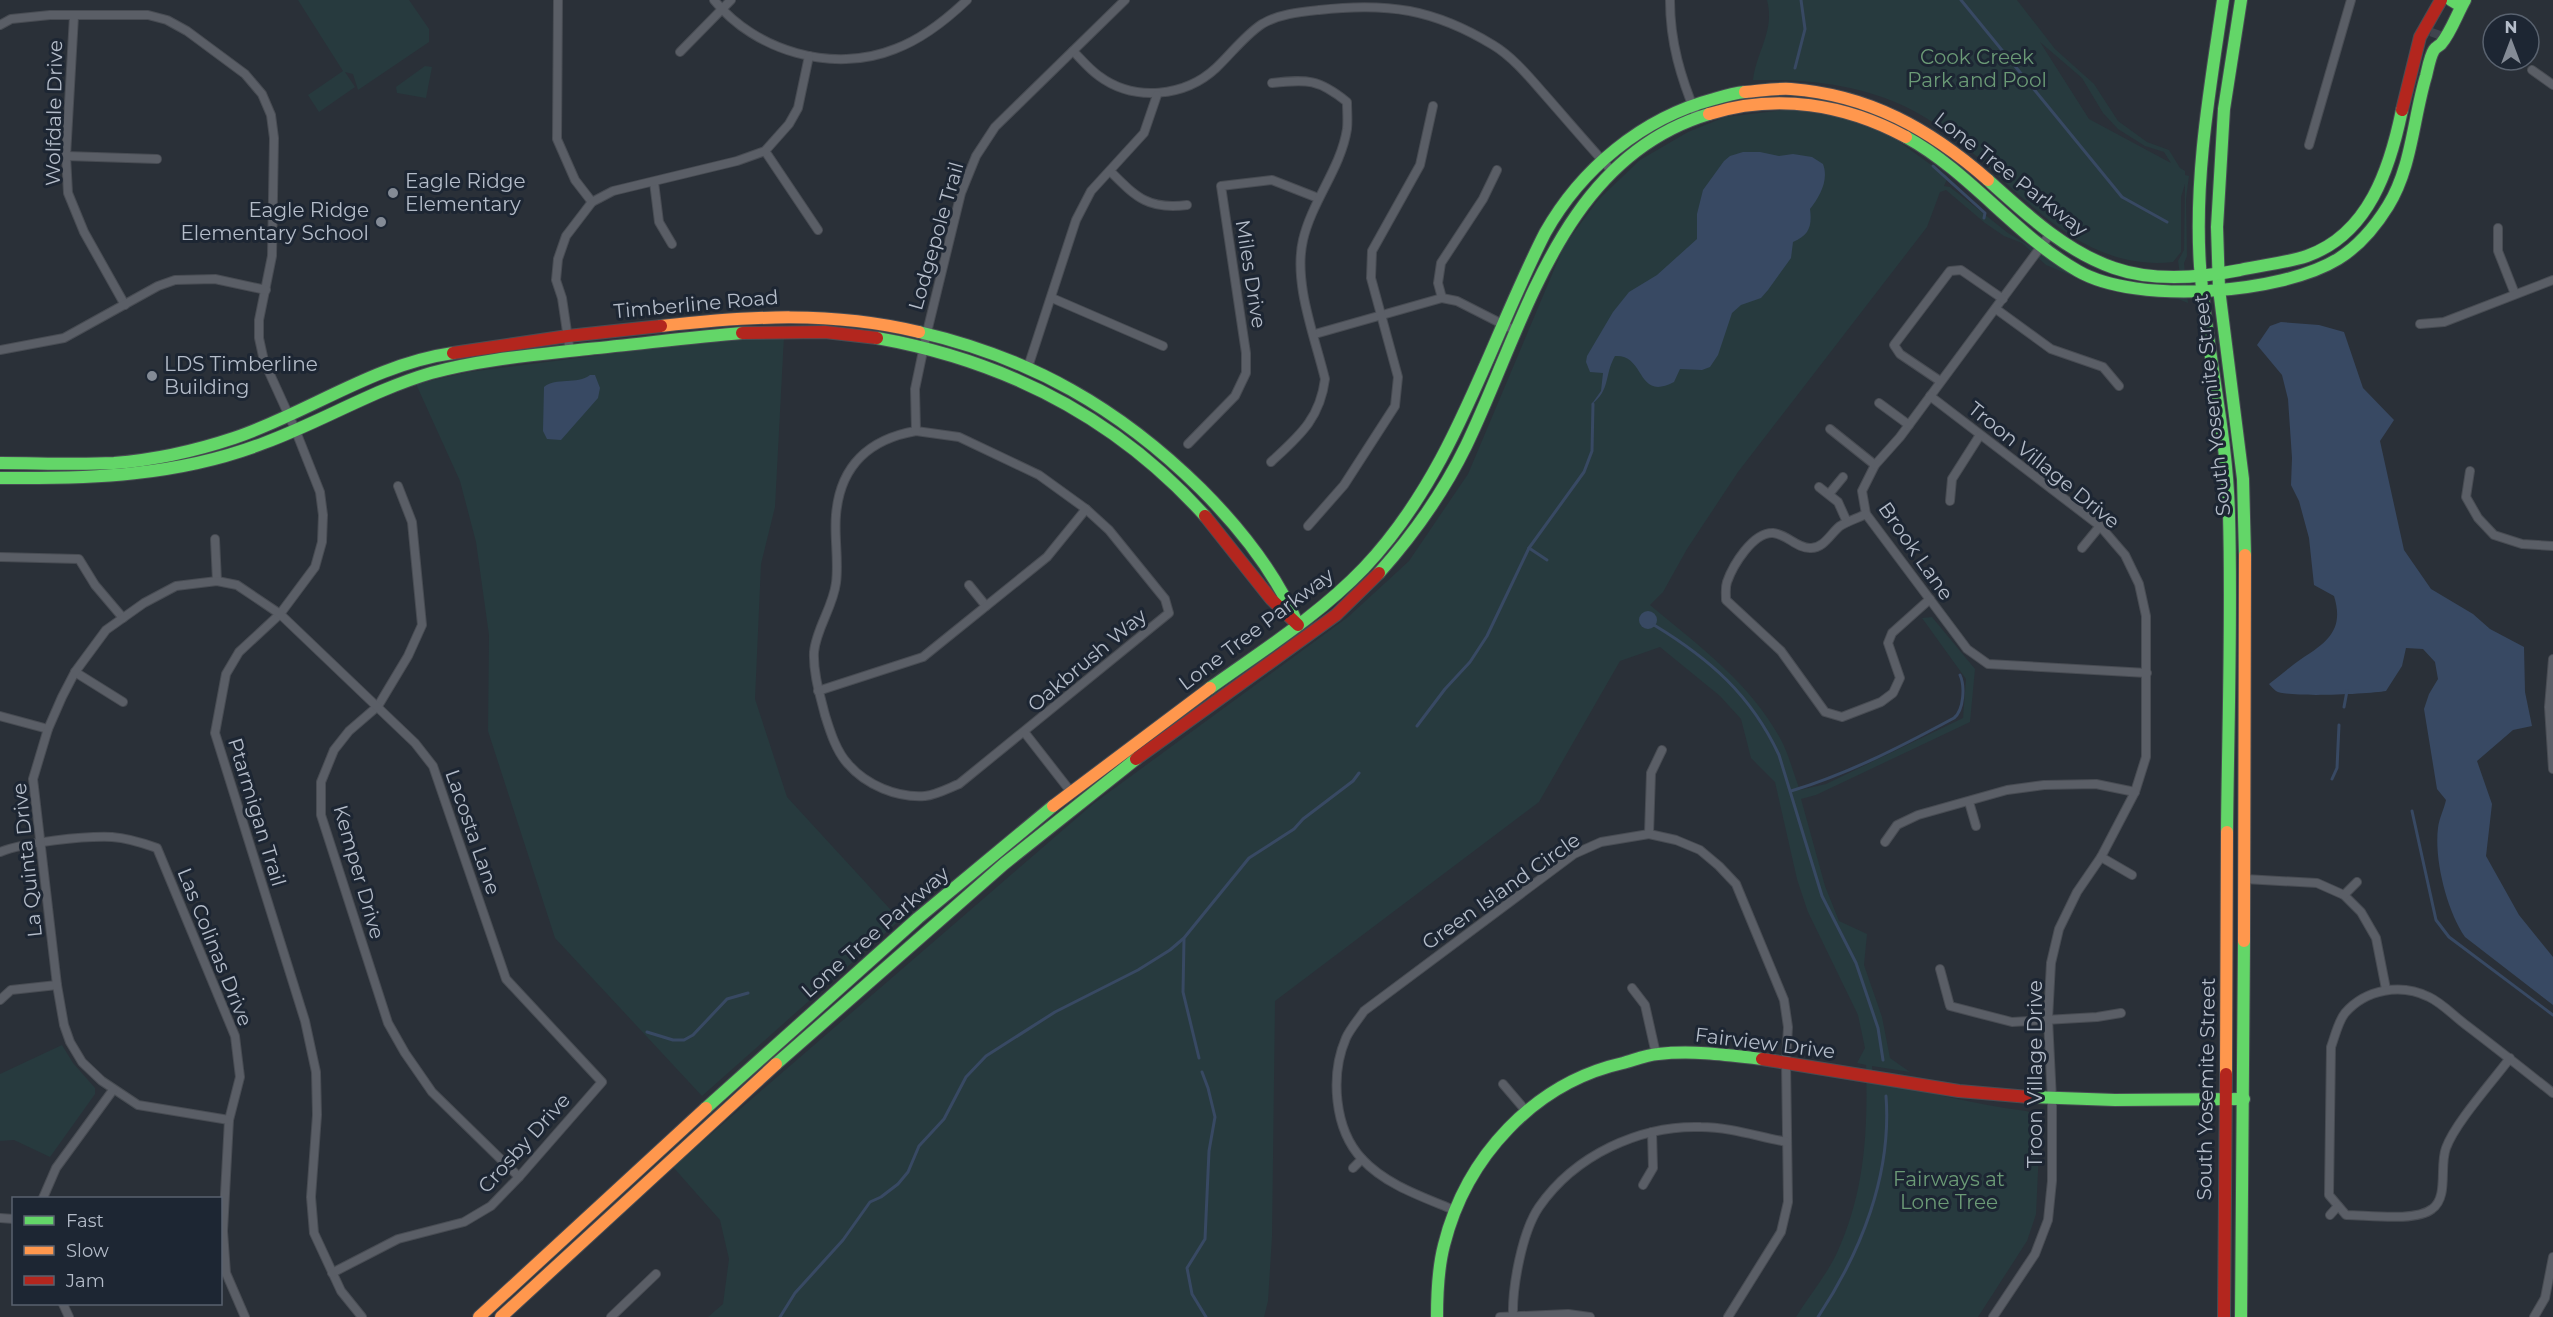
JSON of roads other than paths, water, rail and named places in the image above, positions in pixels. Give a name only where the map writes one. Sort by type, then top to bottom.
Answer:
[{"type":"street","points":[[558,0],[558,139],[575,180],[591,202]]},
{"type":"street","points":[[714,0],[722,9],[763,40],[782,49],[809,56],[835,59],[874,55],[895,50],[930,32],[967,0]]},
{"type":"street","points":[[680,52],[731,0]]},
{"type":"street","name":"Lodgepole Trail","points":[[916,431],[915,389],[923,348],[961,193],[976,156],[995,127],[1125,0]]},
{"type":"street","points":[[1670,0],[1673,46],[1683,82],[1697,117]]},
{"type":"street","name":"South Yosemite Street","points":[[2223,0],[2203,144],[2200,194],[2202,290],[2228,487],[2227,1099],[2224,1317]]},
{"type":"street","name":"South Yosemite Street","points":[[2241,0],[2221,136],[2217,227],[2219,289],[2243,479],[2245,542],[2244,1099],[2241,1317]]},
{"type":"street","points":[[2308,146],[2351,0]]},
{"type":"street","name":"Lone Tree Parkway","points":[[479,1317],[814,1010],[1075,796],[1352,581],[1398,530],[1417,504],[1454,437],[1503,325],[1553,220],[1582,179],[1602,160],[1644,128],[1692,104],[1739,92],[1771,88],[1828,92],[1857,98],[1889,111],[1940,141],[2076,251],[2114,269],[2161,277],[2218,274],[2304,258],[2325,249],[2365,213],[2388,171],[2418,44],[2431,14],[2441,0]]},
{"type":"street","points":[[2431,14],[2440,44],[2459,1]]},
{"type":"street","points":[[2418,44],[2438,35],[2459,1]]},
{"type":"street","points":[[1073,51],[1100,76],[1118,86],[1157,95],[1184,89],[1200,80],[1214,70],[1249,35],[1263,24],[1279,16],[1356,6],[1402,9],[1453,23],[1495,46],[1537,86],[1612,171]]},
{"type":"street","name":"Ptarmigan Trail","points":[[0,25],[29,16],[148,15],[167,20],[187,31],[245,74],[262,94],[271,115],[274,138],[272,255],[259,320],[261,350],[320,492],[323,515],[322,542],[315,567],[280,614],[239,652],[226,674],[215,733],[305,1021],[316,1072],[317,1115],[310,1197],[314,1233],[341,1291],[362,1317]]},
{"type":"street","name":"Wolfdale Drive","points":[[74,16],[66,156],[68,193],[72,207],[125,305]]},
{"type":"street","name":"Lone Tree Parkway","points":[[501,1317],[824,1021],[1075,796],[1307,636],[1363,592],[1410,539],[1429,512],[1468,443],[1516,331],[1565,227],[1593,189],[1651,141],[1697,117],[1725,109],[1772,103],[1825,106],[1884,124],[1929,152],[2043,246],[2088,276],[2111,284],[2160,291],[2278,284],[2311,273],[2340,258],[2362,240],[2382,215],[2402,176],[2438,35]]},
{"type":"street","points":[[570,352],[562,298],[556,280],[558,259],[566,236],[591,202],[613,191],[738,162],[765,151],[789,124],[798,108],[809,56]]},
{"type":"street","points":[[2535,72],[2553,85]]},
{"type":"street","points":[[1271,462],[1300,434],[1312,420],[1320,405],[1325,380],[1300,280],[1303,241],[1318,198],[1341,151],[1347,129],[1347,102],[1329,87],[1303,80],[1272,83]]},
{"type":"street","points":[[1028,367],[1076,220],[1091,190],[1144,133],[1157,95]]},
{"type":"street","points":[[1308,526],[1344,485],[1395,406],[1398,377],[1371,278],[1372,251],[1420,165],[1433,106]]},
{"type":"street","points":[[765,151],[818,230]]},
{"type":"street","points":[[66,156],[158,159]]},
{"type":"street","points":[[1442,298],[1438,284],[1441,263],[1484,199],[1497,170]]},
{"type":"street","points":[[1110,171],[1135,196],[1165,208],[1187,205]]},
{"type":"street","name":"Miles Drive","points":[[1188,444],[1235,396],[1246,374],[1246,353],[1221,186],[1272,180],[1318,198]]},
{"type":"street","points":[[654,182],[659,222],[672,244]]},
{"type":"street","points":[[2498,228],[2498,251],[2515,294]]},
{"type":"street","name":"Brook Lane","points":[[2051,233],[1909,426],[1875,465],[1862,491],[1866,514],[1967,649],[1988,664],[2147,673]]},
{"type":"street","points":[[1940,381],[1900,354],[1894,345],[1950,271],[1961,270],[2003,299]]},
{"type":"street","points":[[0,350],[64,338],[158,286],[193,278],[215,279],[266,290]]},
{"type":"street","points":[[2420,324],[2444,322],[2553,280]]},
{"type":"street","points":[[1052,298],[1163,345]]},
{"type":"street","points":[[1314,334],[1442,298],[1457,301],[1516,331]]},
{"type":"street","points":[[1996,309],[2051,349],[2103,367],[2119,386]]},
{"type":"street","name":"Timberline Road","points":[[0,464],[75,464],[144,460],[206,447],[289,416],[375,375],[432,356],[568,336],[740,317],[784,314],[862,320],[927,332],[991,352],[1028,367],[1088,399],[1126,424],[1144,437],[1214,501],[1237,527],[1289,600],[1298,625]]},
{"type":"street","name":"Timberline Road","points":[[0,478],[105,478],[177,470],[243,452],[359,399],[433,372],[462,366],[731,334],[785,330],[860,336],[956,356],[1023,381],[1108,429],[1160,469],[1182,491],[1253,573],[1282,613],[1298,625],[1307,636]]},
{"type":"street","name":"Troon Village Drive","points":[[1930,396],[2100,526],[2125,555],[2139,584],[2146,616],[2146,757],[2135,792],[2101,857],[2077,892],[2059,929],[2051,963],[2048,1019],[2052,1100],[2052,1181],[2048,1220],[2035,1254],[1993,1317]]},
{"type":"street","points":[[1879,403],[1909,426]]},
{"type":"street","points":[[1830,429],[1875,465]]},
{"type":"street","points":[[916,431],[896,435],[870,447],[852,465],[841,488],[836,515],[836,584],[814,651],[818,691],[831,734],[847,764],[869,783],[900,794],[926,796],[959,784],[1025,733],[1075,796]]},
{"type":"street","name":"Oakbrush Way","points":[[916,431],[959,437],[1039,475],[1086,509],[1109,530],[1165,598],[1169,613],[1025,733]]},
{"type":"street","points":[[1950,501],[1952,479],[1980,435]]},
{"type":"street","points":[[2470,471],[2466,497],[2478,518],[2494,535],[2522,544],[2553,546]]},
{"type":"street","points":[[1829,494],[1843,477]]},
{"type":"street","name":"Kemper Drive","points":[[398,486],[411,522],[422,626],[408,656],[378,706],[349,731],[334,750],[321,782],[321,815],[388,1023],[432,1092],[519,1177]]},
{"type":"street","points":[[1820,487],[1838,502],[1847,522]]},
{"type":"street","points":[[818,691],[923,657],[1047,557],[1086,509]]},
{"type":"street","points":[[1866,514],[1841,525],[1822,544],[1812,548],[1801,545],[1785,535],[1770,533],[1756,538],[1737,562],[1725,589],[1726,600],[1781,651],[1825,712],[1842,717],[1881,702],[1893,693],[1900,678],[1888,643],[1892,633],[1930,599]]},
{"type":"street","points":[[2082,548],[2100,526]]},
{"type":"street","points":[[215,538],[217,581]]},
{"type":"street","points":[[0,557],[79,559],[95,585],[123,618]]},
{"type":"street","name":"La Quinta Drive","points":[[229,1120],[138,1105],[113,1090],[82,1062],[70,1042],[63,1024],[57,985],[33,779],[48,729],[75,672],[106,630],[144,603],[176,586],[217,581],[237,585],[280,614]]},
{"type":"street","points":[[969,585],[986,606]]},
{"type":"street","name":"Lacosta Lane","points":[[280,614],[378,706],[415,743],[433,766],[506,979],[602,1082]]},
{"type":"street","points":[[2553,659],[2549,707],[2553,769]]},
{"type":"street","points":[[75,672],[123,702]]},
{"type":"street","points":[[0,716],[48,729]]},
{"type":"street","points":[[1649,834],[1651,773],[1662,750]]},
{"type":"street","points":[[1885,842],[1897,825],[1918,816],[2007,790],[2044,785],[2096,784],[2135,792]]},
{"type":"street","points":[[1969,802],[1976,826]]},
{"type":"street","name":"Green Island Circle","points":[[1454,1210],[1397,1186],[1362,1159],[1343,1124],[1336,1100],[1336,1070],[1346,1037],[1364,1011],[1574,854],[1601,842],[1649,834],[1676,840],[1700,850],[1736,884],[1784,1000],[1788,1028],[1786,1062],[1788,1202],[1781,1232],[1728,1317]]},
{"type":"street","name":"Las Colinas Drive","points":[[40,843],[112,837],[157,848],[235,1036],[240,1077],[229,1120],[223,1231],[226,1273],[245,1317]]},
{"type":"street","points":[[0,852],[13,847],[40,843]]},
{"type":"street","points":[[2101,857],[2132,875]]},
{"type":"street","points":[[2228,861],[2245,879],[2317,883],[2344,895],[2361,912],[2376,938],[2386,989]]},
{"type":"street","points":[[2344,895],[2357,882]]},
{"type":"street","points":[[1940,969],[1950,1006],[1985,1017],[2012,1022],[2097,1017],[2121,1013]]},
{"type":"street","points":[[0,1000],[11,990],[57,985]]},
{"type":"street","points":[[1632,988],[1645,1005],[1656,1054]]},
{"type":"street","points":[[2510,1058],[2453,1134],[2445,1149],[2440,1197],[2435,1211],[2417,1216],[2346,1215],[2329,1196],[2331,1047],[2345,1013],[2363,999],[2386,989],[2410,991],[2430,997],[2510,1058],[2553,1093]]},
{"type":"street","name":"Fairview Drive","points":[[1437,1317],[1437,1282],[1443,1243],[1454,1210],[1476,1165],[1503,1133],[1526,1111],[1562,1086],[1589,1071],[1656,1054],[1698,1052],[1786,1062],[1984,1094],[2052,1100],[2244,1099]]},
{"type":"street","name":"Crosby Drive","points":[[332,1273],[398,1239],[464,1222],[490,1206],[519,1177],[602,1082]]},
{"type":"street","points":[[1503,1084],[1526,1111]]},
{"type":"street","points":[[43,1197],[56,1168],[113,1090]]},
{"type":"street","points":[[1513,1317],[1513,1290],[1520,1256],[1538,1208],[1567,1175],[1591,1157],[1652,1131],[1701,1127],[1787,1142]]},
{"type":"street","points":[[1643,1185],[1653,1168],[1652,1131]]},
{"type":"street","points":[[1353,1168],[1362,1159]]},
{"type":"street","points":[[2330,1215],[2338,1206]]},
{"type":"street","points":[[2535,1317],[2545,1298],[2553,1257]]},
{"type":"street","points":[[611,1317],[656,1274]]},
{"type":"street","points":[[1500,1317],[1568,1314],[1590,1317]]},
{"type":"water","points":[[1743,152],[1760,152],[1779,156],[1793,154],[1812,157],[1823,164],[1824,182],[1810,209],[1809,229],[1793,242],[1791,258],[1761,298],[1741,305],[1732,313],[1718,355],[1710,367],[1702,370],[1680,369],[1674,382],[1662,387],[1653,386],[1647,382],[1632,362],[1625,357],[1615,356],[1602,394],[1591,405],[1601,391],[1603,373],[1590,372],[1586,362],[1587,356],[1613,312],[1629,292],[1657,275],[1697,239],[1697,214],[1703,190],[1724,161],[1730,156]]},
{"type":"water","points":[[2281,322],[2319,325],[2344,332],[2363,388],[2394,420],[2380,441],[2404,550],[2431,589],[2473,614],[2490,629],[2524,647],[2525,692],[2532,726],[2513,730],[2477,761],[2492,804],[2486,856],[2519,915],[2553,957],[2553,1005],[2465,937],[2447,900],[2440,870],[2437,841],[2446,800],[2437,789],[2424,709],[2429,694],[2438,679],[2435,662],[2423,649],[2406,648],[2402,666],[2386,691],[2311,695],[2283,693],[2276,691],[2269,684],[2321,645],[2332,632],[2337,617],[2334,596],[2314,585],[2309,538],[2299,501],[2291,485],[2292,458],[2288,399],[2282,375],[2257,345],[2270,326]]},
{"type":"water","points":[[595,375],[600,388],[598,398],[561,440],[547,439],[543,431],[544,387],[554,382],[579,380]]},
{"type":"water","points":[[1648,611],[1654,614],[1657,620],[1654,626],[1648,629],[1642,626],[1639,620],[1642,614]]},
{"type":"waterway","points":[[1795,68],[1805,29],[1801,0]]},
{"type":"waterway","points":[[1961,0],[2122,197],[2167,222]]},
{"type":"waterway","points":[[1933,166],[1985,213],[1984,218]]},
{"type":"waterway","points":[[1417,726],[1445,689],[1470,662],[1487,636],[1529,548],[1584,472],[1592,451],[1593,404]]},
{"type":"waterway","points":[[1529,548],[1547,560]]},
{"type":"waterway","points":[[1654,625],[1693,651],[1727,680],[1756,714],[1768,734],[1779,755],[1822,896],[1856,963],[1878,1028],[1883,1060]]},
{"type":"waterway","points":[[1791,791],[1854,768],[1954,718],[1963,698],[1960,675]]},
{"type":"waterway","points":[[2344,707],[2347,691]]},
{"type":"waterway","points":[[2332,779],[2337,768],[2339,725]]},
{"type":"waterway","points":[[780,1317],[795,1293],[843,1240],[870,1202],[898,1184],[908,1172],[919,1146],[944,1119],[966,1077],[986,1056],[1055,1012],[1138,970],[1170,950],[1184,938],[1249,858],[1294,829],[1303,819],[1353,781],[1359,773]]},
{"type":"waterway","points":[[2412,811],[2436,920],[2449,937],[2553,1015]]},
{"type":"waterway","points":[[1184,939],[1183,992],[1199,1058]]},
{"type":"waterway","points":[[647,1032],[673,1040],[684,1040],[693,1035],[727,999],[748,993]]},
{"type":"waterway","points":[[1202,1072],[1215,1117],[1209,1151],[1205,1239],[1187,1268],[1192,1294],[1206,1317]]},
{"type":"waterway","points":[[1818,1317],[1848,1266],[1870,1212],[1884,1155],[1887,1126],[1886,1096]]},
{"type":"tunnel","points":[[2435,38],[2438,30]]},
{"type":"place","name":"Eagle Ridge Elementary","points":[[393,193]]},
{"type":"place","name":"Eagle Ridge Elementary School","points":[[381,222]]},
{"type":"place","name":"LDS Timberline Building","points":[[152,376]]},
{"type":"park label","name":"Cook Creek Park and Pool","points":[[1977,68]]},
{"type":"park label","name":"Fairways at Lone Tree","points":[[1949,1190]]}]
